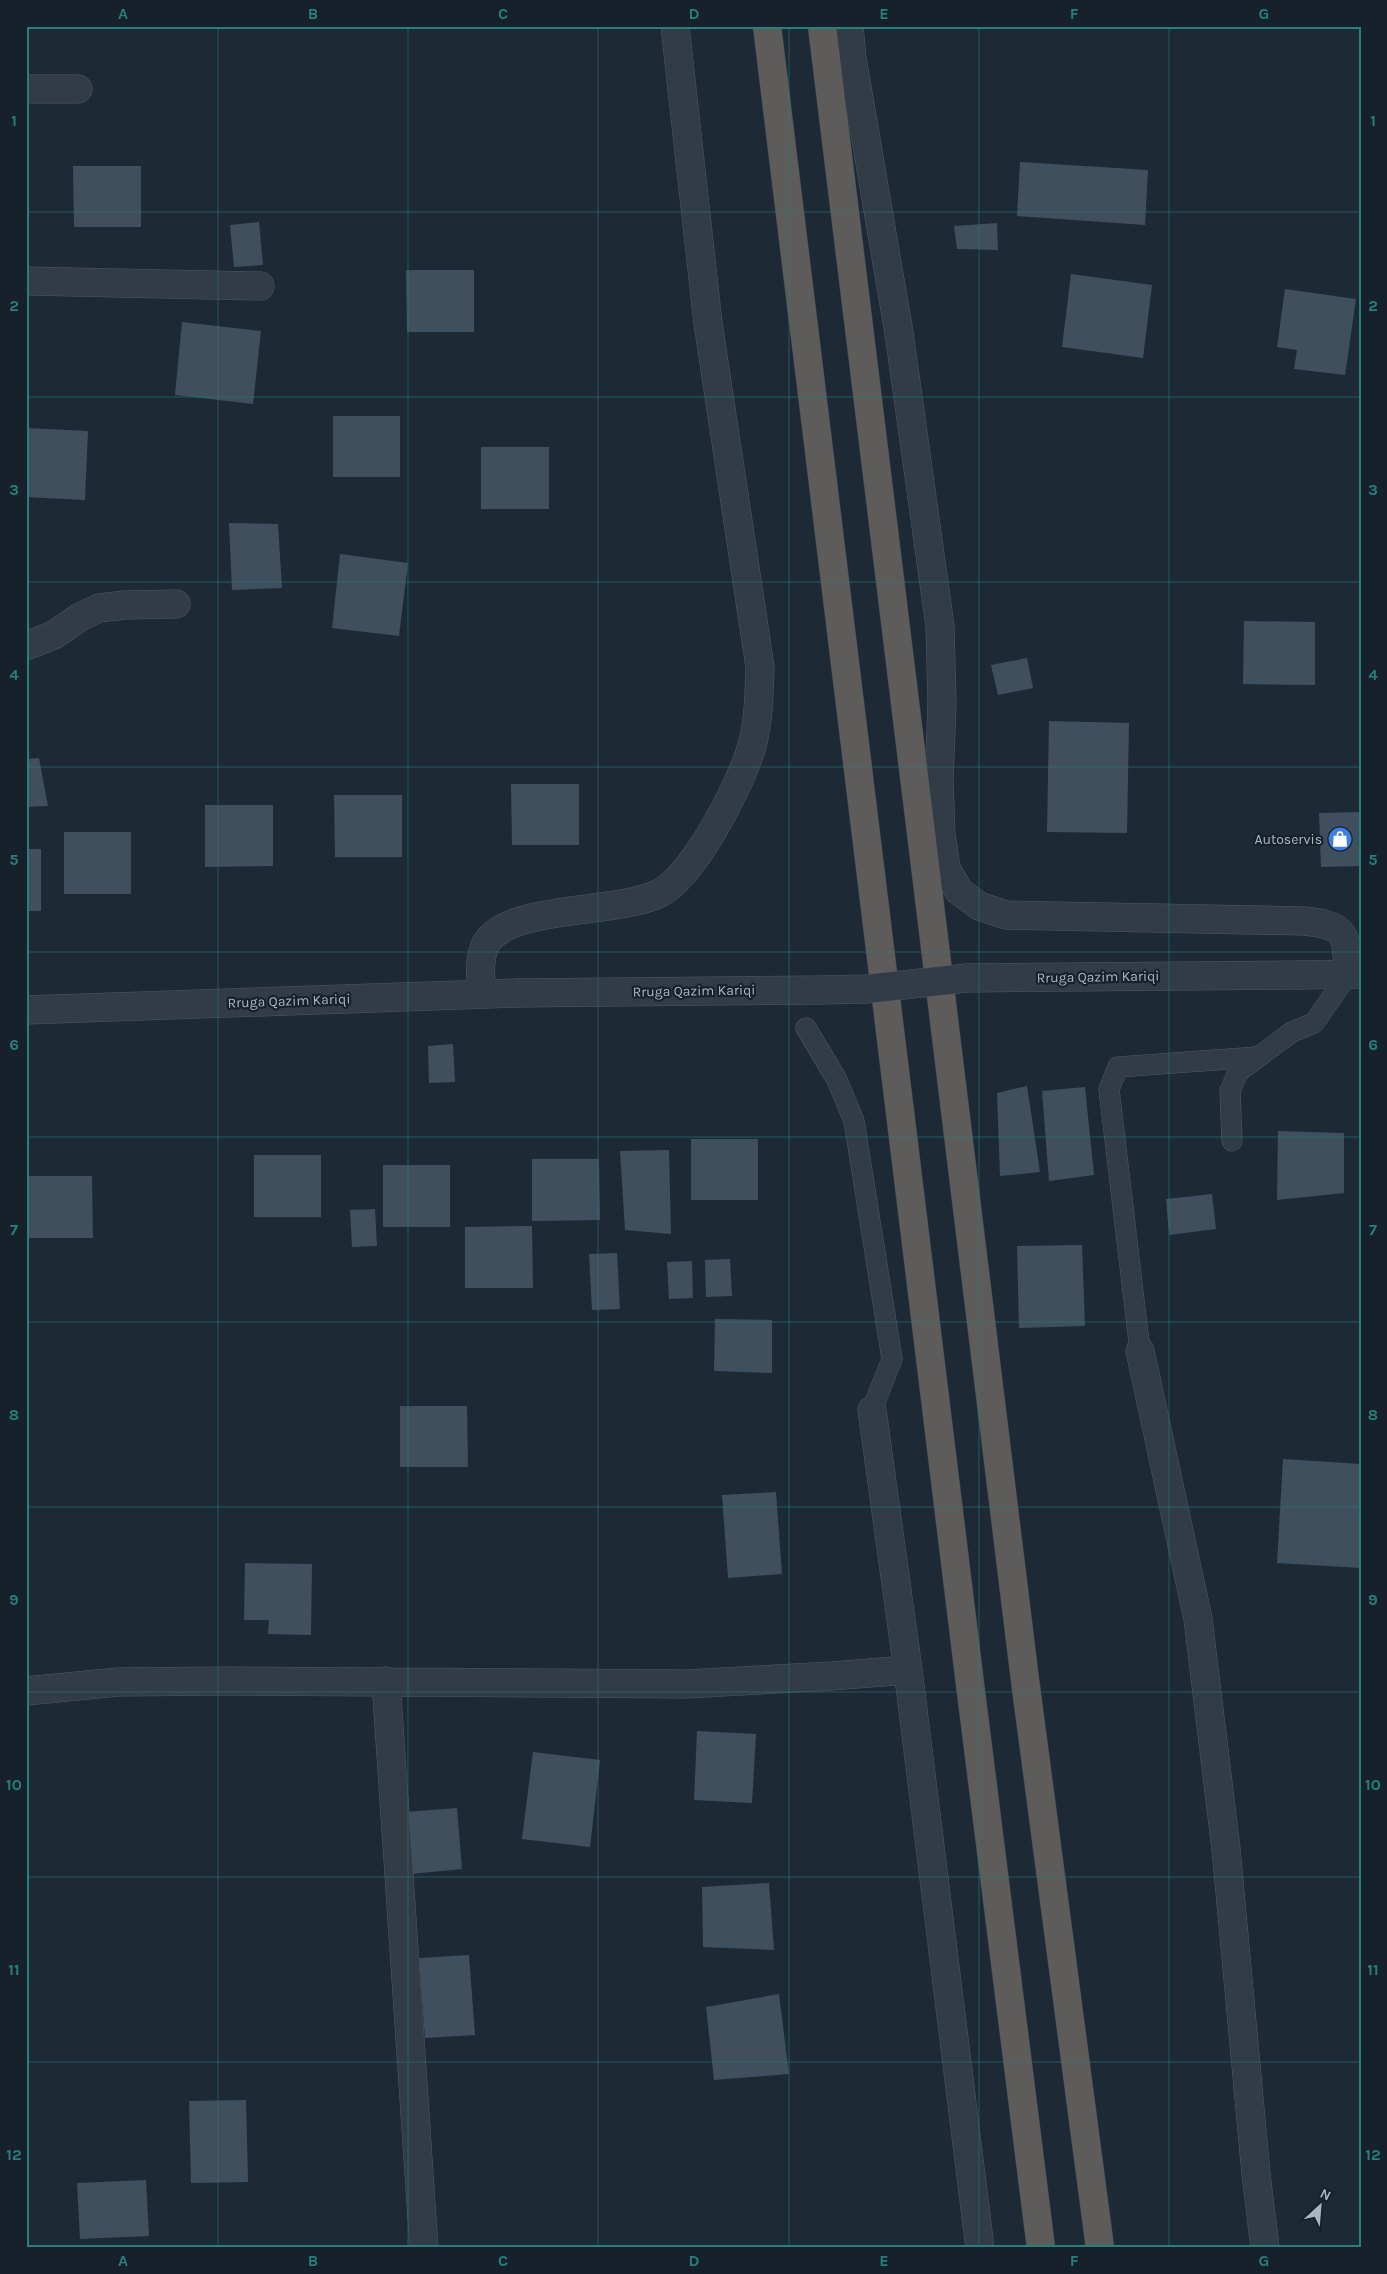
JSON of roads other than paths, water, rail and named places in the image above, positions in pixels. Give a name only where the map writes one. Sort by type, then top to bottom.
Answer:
[{"type":"highway","points":[[767,26],[968,1674],[1041,2248]]},
{"type":"highway","points":[[822,26],[1024,1670],[1100,2248]]},
{"type":"street","points":[[481,994],[481,958],[486,943],[497,931],[513,923],[536,917],[605,908],[639,901],[660,893],[675,881],[698,853],[741,777],[751,749],[757,720],[760,667],[708,323],[675,26]]},
{"type":"street","points":[[849,26],[852,58],[898,333],[940,626],[942,704],[939,782],[940,834],[946,869],[958,892],[980,906],[1006,915],[1303,920],[1325,923],[1337,929],[1345,938],[1354,974]]},
{"type":"street","points":[[26,89],[78,89]]},
{"type":"street","points":[[26,281],[260,286]]},
{"type":"street","points":[[26,646],[54,635],[80,617],[99,608],[125,605],[176,604]]},
{"type":"street","name":"Rruga Qazim Kariqi","points":[[26,1010],[518,993],[866,989],[967,978],[1354,974]]},
{"type":"street","points":[[1140,1351],[1198,1619],[1226,1849],[1256,2174],[1265,2248]]},
{"type":"street","points":[[872,1410],[908,1670],[980,2248]]},
{"type":"street","points":[[26,1691],[118,1682],[386,1681],[687,1684],[908,1670]]},
{"type":"street","points":[[386,1681],[424,2248]]},
{"type":"lane","points":[[1232,1141],[1230,1091],[1238,1072],[1292,1032],[1314,1023],[1354,974]]},
{"type":"lane","points":[[806,1028],[837,1080],[854,1121],[892,1359],[872,1410]]},
{"type":"lane","points":[[1140,1351],[1109,1089],[1118,1067],[1257,1057]]},
{"type":"place","name":"Autoservis","points":[[1340,839]]}]
